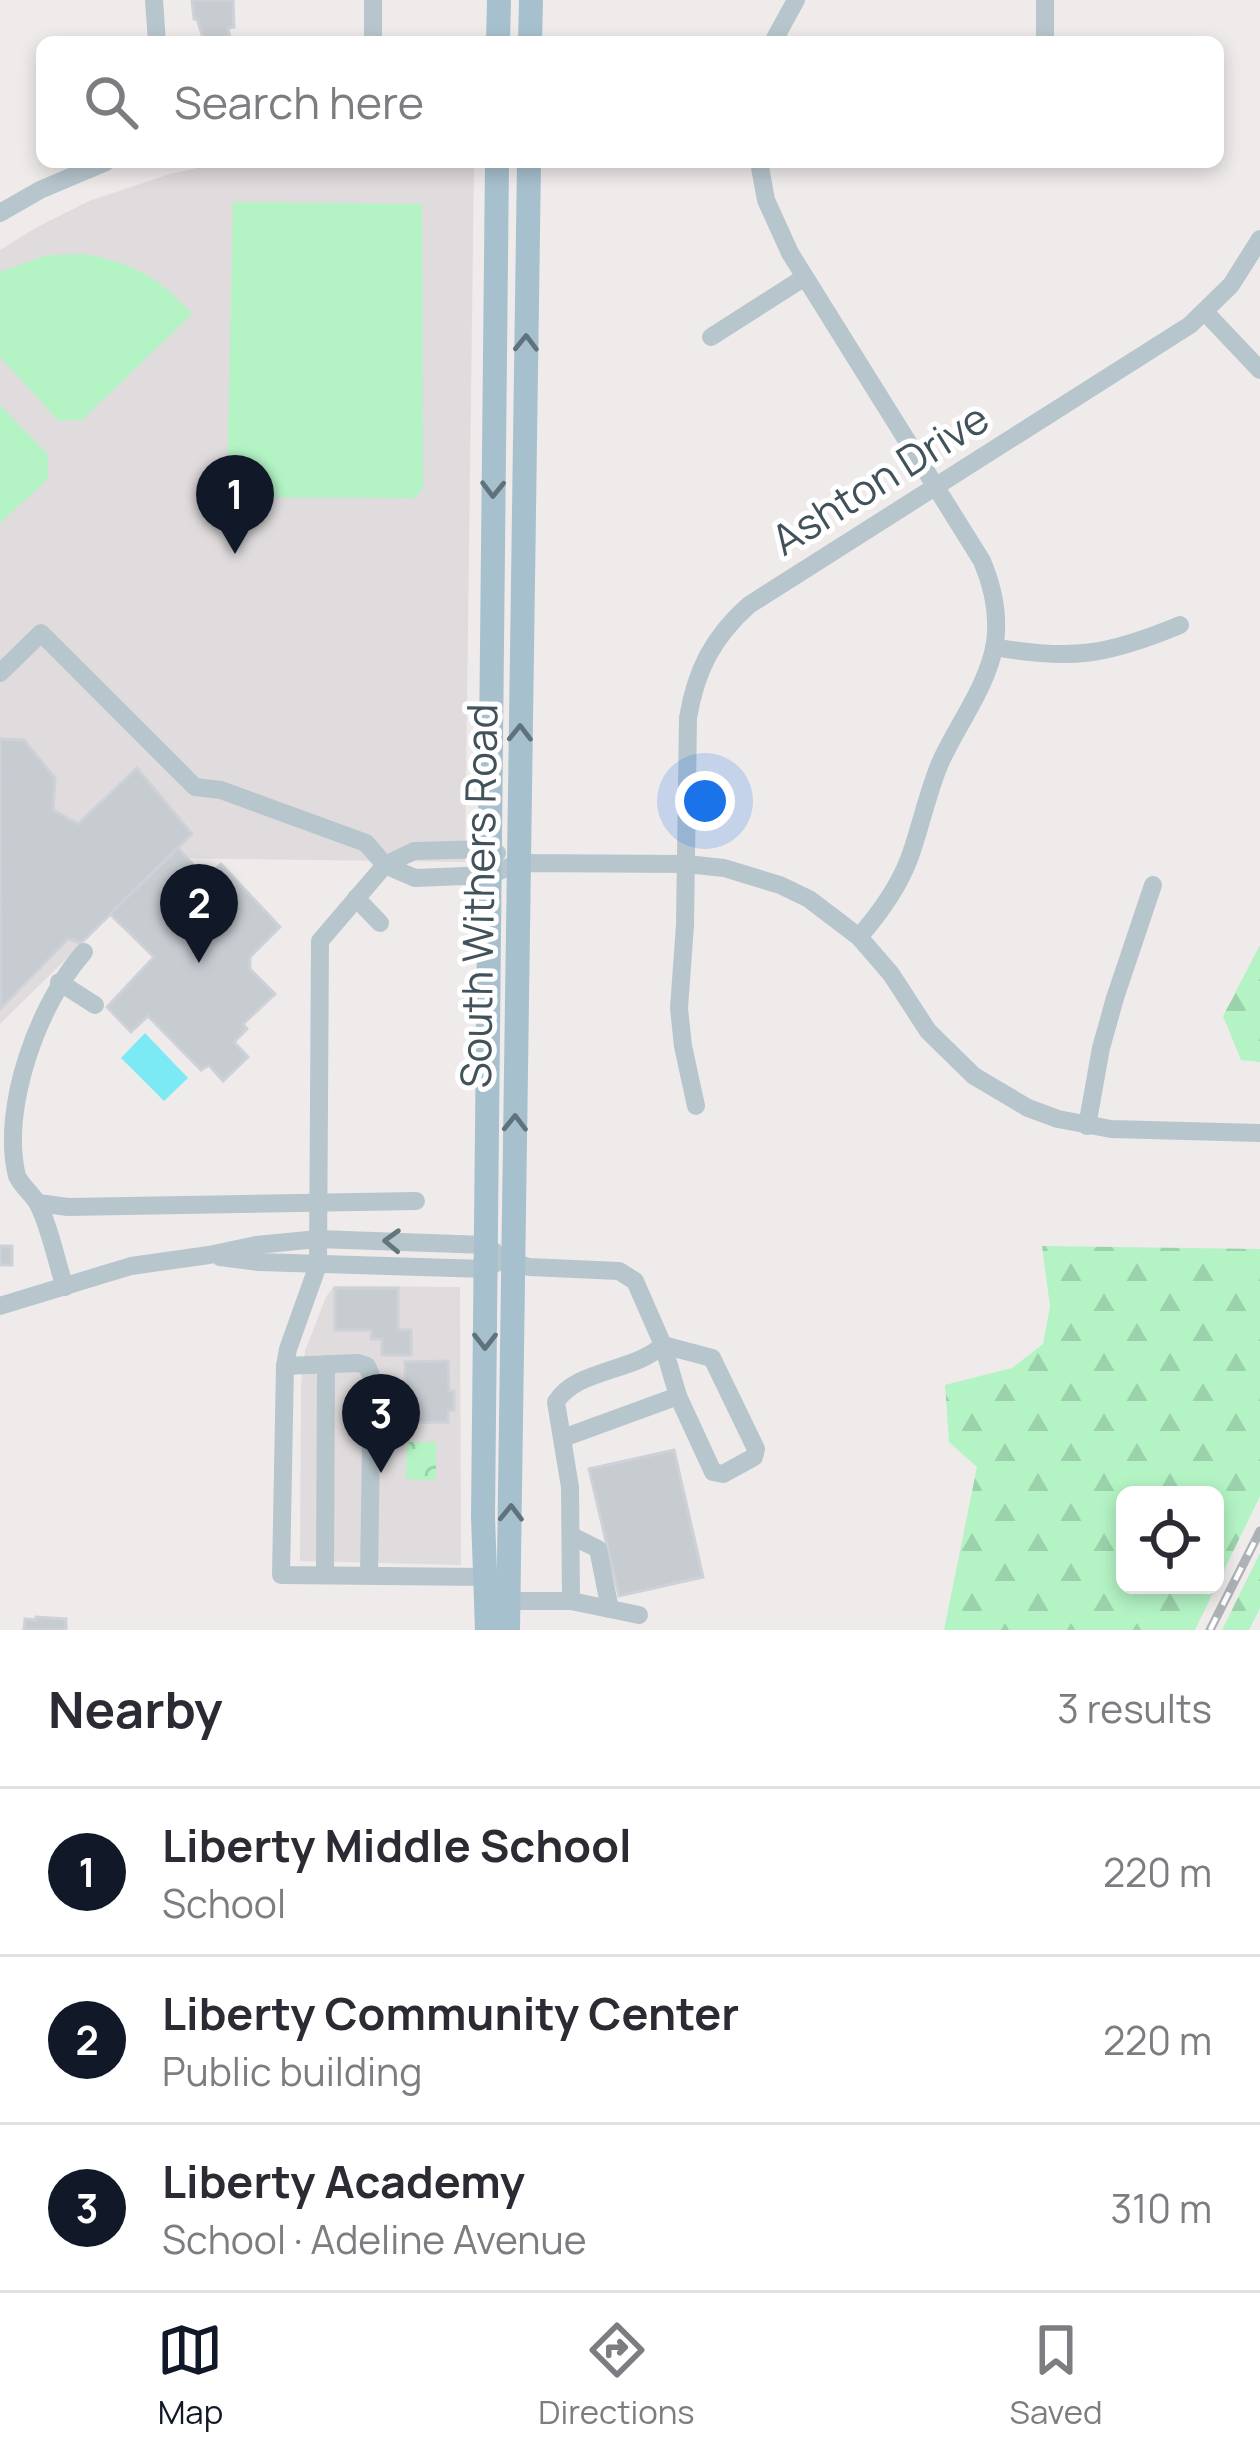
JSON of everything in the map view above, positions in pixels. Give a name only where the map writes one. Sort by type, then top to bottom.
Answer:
[{"type":"main road","points":[[498,36],[499,0]]},
{"type":"main road","points":[[530,36],[531,0]]},
{"type":"main road","name":"South Withers Road","points":[[496,168],[490,875],[508,1630]]},
{"type":"main road","name":"South Withers Road","points":[[487,1630],[497,1259],[518,863],[529,168]]},
{"type":"street","points":[[154,0],[157,36]]},
{"type":"street","points":[[373,0],[373,36]]},
{"type":"street","points":[[776,36],[796,0]]},
{"type":"street","points":[[1045,0],[1045,36]]},
{"type":"street","points":[[0,213],[92,168]]},
{"type":"street","points":[[759,168],[778,231],[982,561],[996,609],[994,647],[980,687],[936,773],[895,890],[860,937]]},
{"type":"street","name":"Ashton Drive","points":[[696,1106],[679,1008],[688,718],[701,665],[712,644],[749,604],[1166,342],[1231,285],[1260,238]]},
{"type":"street","points":[[710,337],[805,278]]},
{"type":"street","points":[[1205,312],[1260,370]]},
{"type":"street","points":[[994,647],[1073,656],[1144,640],[1180,625]]},
{"type":"street","points":[[2,667],[41,633],[195,787],[221,790],[366,843],[385,865],[415,878],[490,875],[518,863],[686,864],[724,868],[781,885],[809,899],[860,937],[928,1031],[974,1076],[1028,1108],[1087,1126],[1260,1133]]},
{"type":"street","points":[[485,1577],[281,1575],[286,1366],[318,1265],[320,940],[385,865],[414,851],[490,849],[518,863]]},
{"type":"street","points":[[1087,1126],[1114,998],[1153,884]]},
{"type":"street","points":[[356,898],[380,923]]},
{"type":"street","points":[[64,1287],[38,1203],[18,1178],[10,1151],[10,1065],[59,982],[84,952]]},
{"type":"street","points":[[59,982],[95,1004]]},
{"type":"street","points":[[38,1203],[68,1207],[416,1201]]},
{"type":"street","points":[[0,1306],[130,1267],[318,1239],[497,1259],[529,1267],[619,1271],[634,1281],[712,1472],[723,1474],[754,1457],[756,1449],[712,1358],[662,1345]]},
{"type":"street","points":[[209,1255],[318,1265],[497,1259]]},
{"type":"street","points":[[571,1601],[572,1536],[556,1402],[564,1388],[651,1355],[662,1345]]},
{"type":"street","points":[[286,1366],[358,1363],[367,1366],[372,1378],[369,1576]]},
{"type":"street","points":[[325,1575],[326,1364]]},
{"type":"street","points":[[563,1438],[678,1396]]},
{"type":"street","points":[[572,1536],[598,1550],[610,1609]]},
{"type":"street","points":[[509,1600],[571,1601],[639,1615]]},
{"type":"shaded area","points":[[197,168],[474,168],[465,862],[169,858],[0,1024],[0,250],[89,201]]},
{"type":"shaded area","points":[[334,1286],[460,1287],[461,1565],[300,1561],[305,1351]]},
{"type":"green space","points":[[233,202],[422,204],[423,488],[415,498],[227,497]]},
{"type":"green space","points":[[84,254],[144,274],[192,314],[82,420],[59,421],[0,357],[0,272],[48,255]]},
{"type":"green space","points":[[0,405],[48,455],[48,479],[0,523]]},
{"type":"green space","points":[[1260,945],[1260,1062],[1241,1060],[1223,1016]]},
{"type":"green space","points":[[1042,1246],[1260,1249],[1260,1496],[1224,1570],[1224,1486],[1116,1486],[1116,1594],[1212,1594],[1195,1630],[944,1630],[977,1467],[949,1442],[945,1385],[1012,1368],[1043,1344],[1050,1307]]},
{"type":"green space","points":[[407,1442],[436,1442],[436,1480],[406,1479]]},
{"type":"green space","points":[[1260,1553],[1260,1608],[1249,1630],[1222,1630]]},
{"type":"water","points":[[145,1033],[188,1078],[164,1101],[121,1058]]},
{"type":"building","points":[[192,0],[233,0],[230,36],[202,36]]},
{"type":"building","points":[[0,739],[24,740],[55,778],[53,810],[78,824],[137,768],[192,834],[81,943],[68,939],[1,1008]]},
{"type":"building","points":[[178,848],[199,871],[194,877],[200,883],[221,864],[280,927],[250,957],[250,969],[275,994],[243,1024],[247,1029],[234,1042],[248,1057],[223,1081],[209,1065],[201,1070],[148,1016],[131,1032],[107,1007],[154,957],[110,914]]},
{"type":"building","points":[[0,1246],[12,1246],[12,1265],[0,1265]]},
{"type":"building","points":[[335,1288],[398,1288],[398,1330],[411,1330],[411,1355],[382,1355],[382,1339],[371,1339],[372,1330],[335,1330]]},
{"type":"building","points":[[448,1361],[454,1410],[448,1411],[448,1422],[406,1423],[405,1362]]},
{"type":"building","points":[[674,1450],[703,1577],[619,1596],[589,1469]]},
{"type":"building","points":[[25,1619],[66,1619],[66,1630],[24,1630]]},
{"type":"railway","points":[[1210,1630],[1260,1531]]},
{"type":"place","name":"Liberty Middle School","points":[[235,554]]},
{"type":"place","name":"Liberty Community Center","points":[[199,963]]},
{"type":"place","name":"Liberty Academy","points":[[381,1473]]}]
